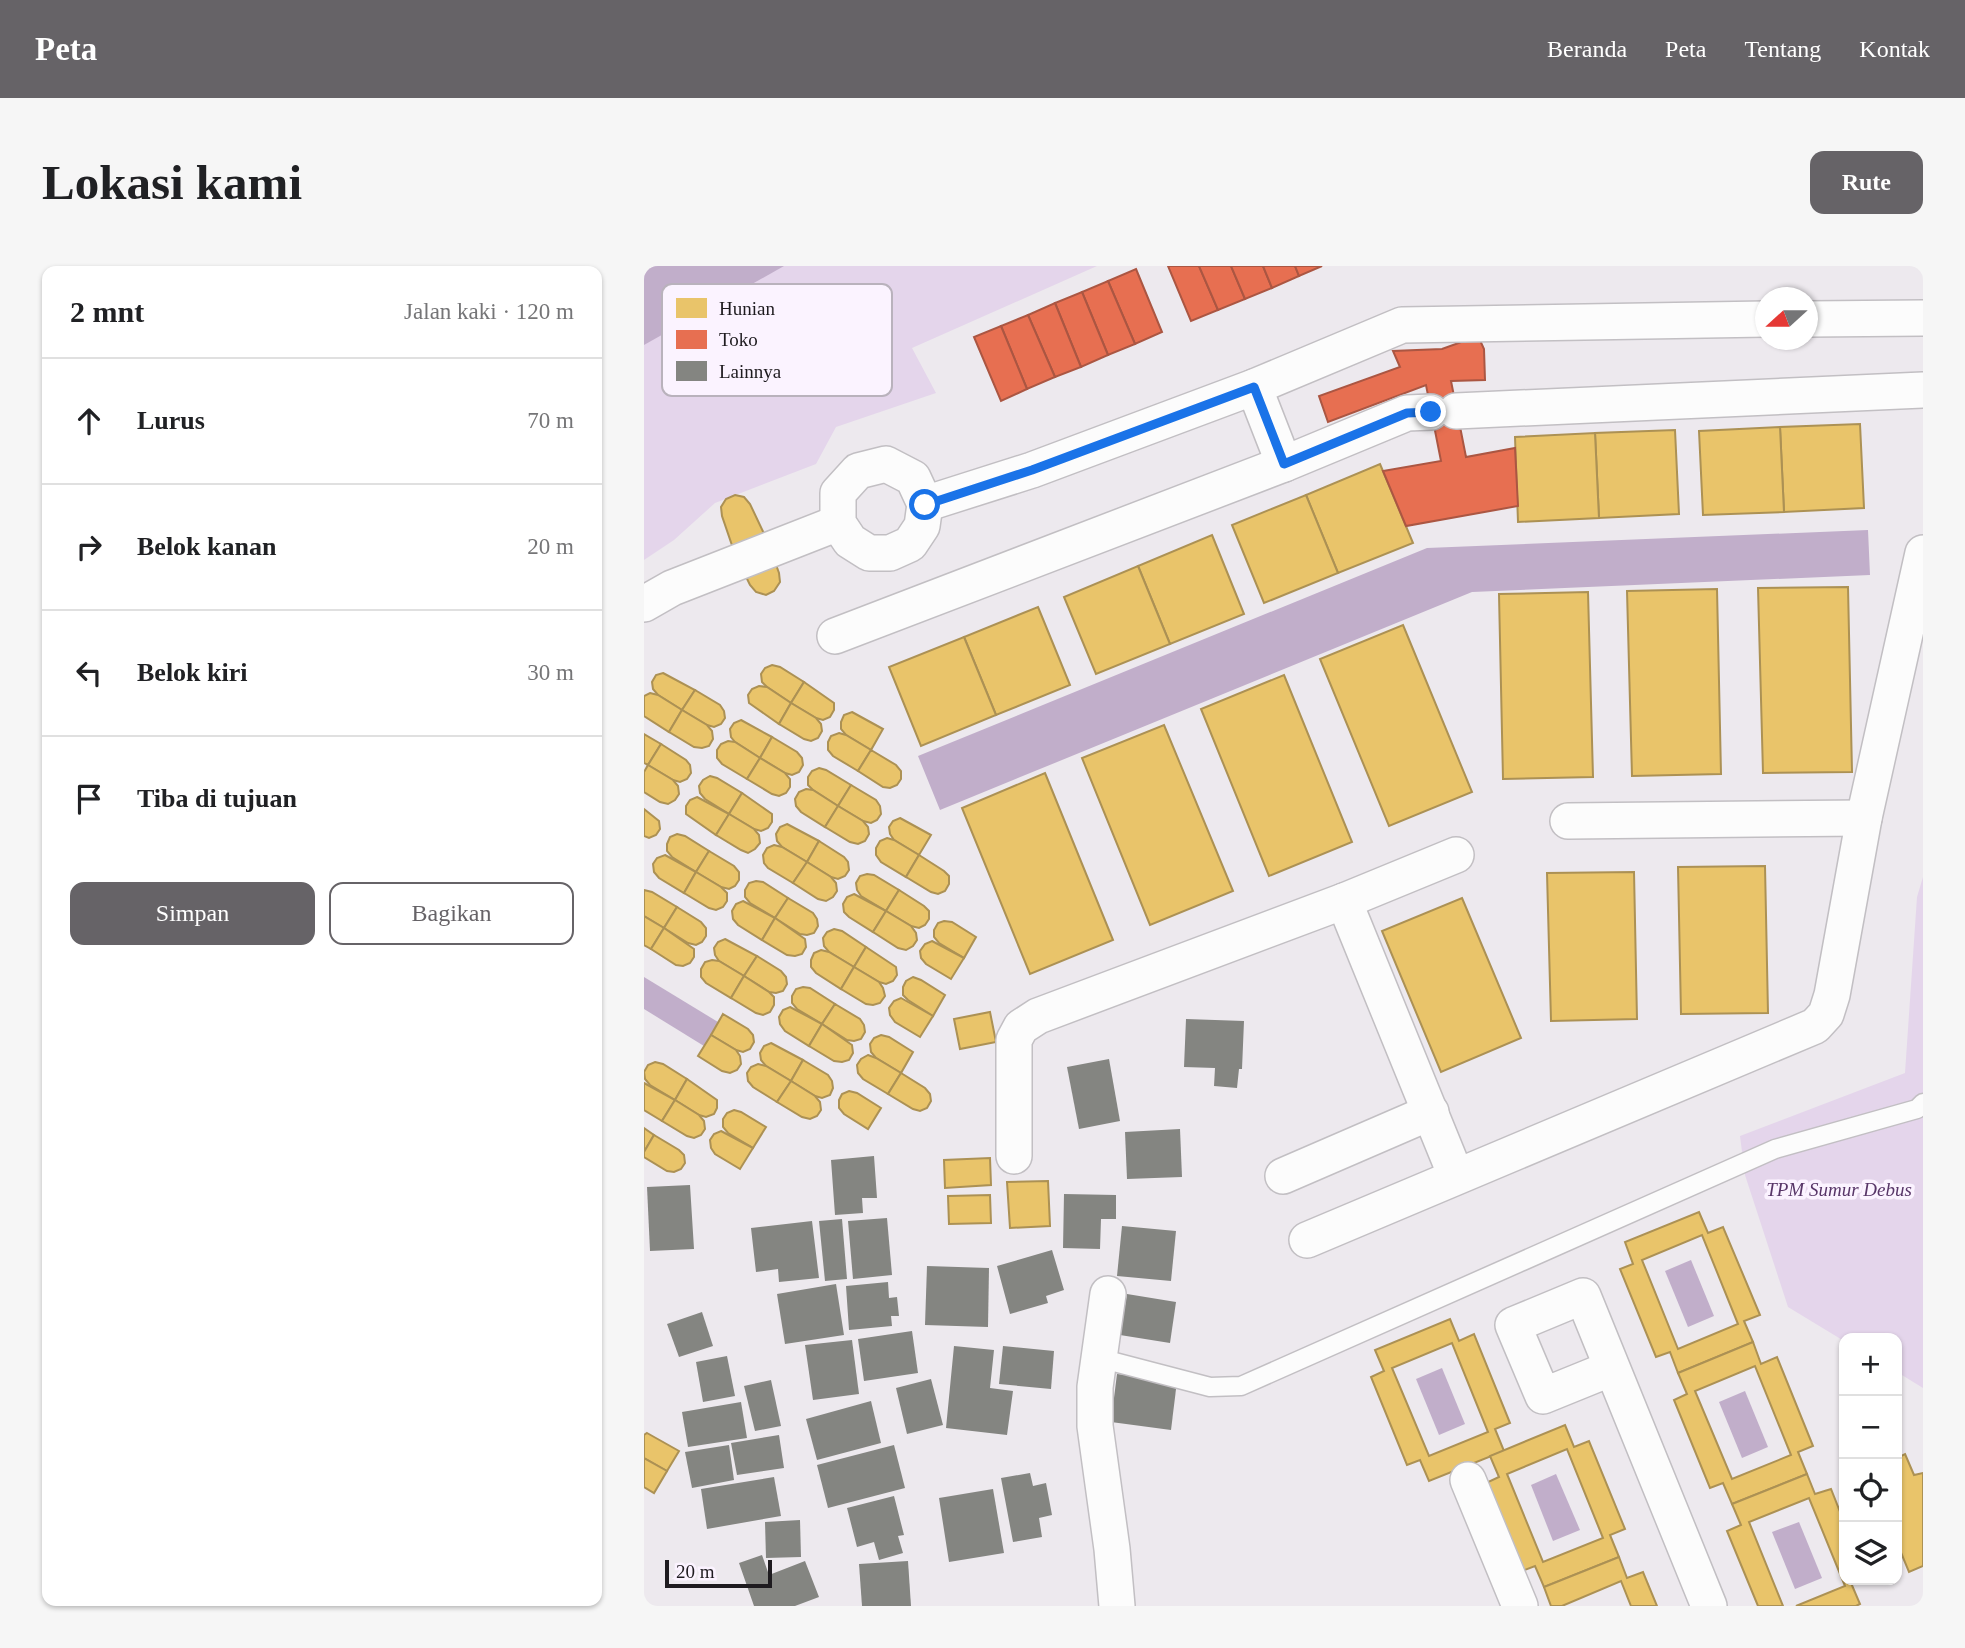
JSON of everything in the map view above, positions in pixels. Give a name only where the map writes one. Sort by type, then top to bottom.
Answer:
[{"type":"street","points":[[1818,319],[1923,318]]},
{"type":"street","points":[[925,505],[1032,470],[1254,387],[1402,325],[1755,319]]},
{"type":"street","points":[[1254,387],[1284,464]]},
{"type":"street","points":[[835,636],[1284,464],[1407,413],[1923,390]]},
{"type":"street","points":[[886,464],[913,478],[925,505],[922,526],[910,544],[890,553],[869,553],[850,541],[838,523],[838,493],[858,471],[886,464]]},
{"type":"street","points":[[644,604],[672,588],[838,523]]},
{"type":"street","points":[[1307,1240],[1815,1026],[1826,1014],[1832,995],[1864,818],[1923,553]]},
{"type":"street","points":[[1569,821],[1864,818]]},
{"type":"street","points":[[1014,1156],[1014,1041],[1021,1027],[1038,1016],[1344,901],[1455,855]]},
{"type":"street","points":[[1344,901],[1456,1176]]},
{"type":"street","points":[[1283,1176],[1431,1112]]},
{"type":"street","points":[[1108,1294],[1099,1358],[1095,1426],[1117,1606]]},
{"type":"street","points":[[1612,1368],[1709,1606]]},
{"type":"street","points":[[1468,1480],[1520,1606]]},
{"type":"lane","points":[[1099,1358],[1210,1387],[1241,1386],[1775,1149],[1917,1108],[1923,1103]]},
{"type":"green space","points":[[644,266],[1097,266],[912,348],[936,393],[836,427],[816,464],[715,503],[674,540],[644,560]]},
{"type":"green space","name":"TPM Sumur Debus","points":[[1923,877],[1923,1388],[1902,1375],[1902,1333],[1839,1333],[1839,1338],[1788,1307],[1745,1175],[1740,1136],[1905,1073],[1917,897]]},
{"type":"shaded area","points":[[644,266],[784,266],[752,284],[662,284],[662,335],[644,345]]},
{"type":"shaded area","points":[[1868,530],[1870,575],[1472,592],[940,810],[918,756],[1427,548]]},
{"type":"shaded area","points":[[644,977],[718,1022],[704,1046],[644,1009]]},
{"type":"shaded area","points":[[1691,1260],[1714,1316],[1688,1327],[1665,1271]]},
{"type":"shaded area","points":[[1442,1368],[1465,1424],[1439,1435],[1416,1379]]},
{"type":"shaded area","points":[[1745,1391],[1768,1447],[1742,1458],[1719,1402]]},
{"type":"shaded area","points":[[1556,1474],[1580,1530],[1553,1541],[1531,1485]]},
{"type":"shaded area","points":[[1799,1522],[1822,1578],[1795,1589],[1772,1532]]},
{"type":"building: Hunian","points":[[1860,424],[1864,508],[1784,512],[1780,427]]},
{"type":"building: Hunian","points":[[1780,427],[1784,512],[1703,515],[1699,431]]},
{"type":"building: Hunian","points":[[1675,430],[1679,514],[1599,518],[1595,433]]},
{"type":"building: Hunian","points":[[1595,433],[1599,518],[1518,522],[1515,437]]},
{"type":"building: Hunian","points":[[1380,464],[1413,543],[1338,573],[1306,495]]},
{"type":"building: Hunian","points":[[735,495],[744,497],[750,504],[779,573],[780,582],[774,591],[766,595],[756,592],[750,585],[735,554],[722,516],[721,507],[726,499]]},
{"type":"building: Hunian","points":[[1306,495],[1338,573],[1264,603],[1232,525]]},
{"type":"building: Hunian","points":[[1212,535],[1244,614],[1170,644],[1138,566]]},
{"type":"building: Hunian","points":[[1138,566],[1170,644],[1096,674],[1064,597]]},
{"type":"building: Hunian","points":[[1848,587],[1852,772],[1763,773],[1758,588]]},
{"type":"building: Hunian","points":[[1717,589],[1721,774],[1632,776],[1627,591]]},
{"type":"building: Hunian","points":[[1588,592],[1593,777],[1503,779],[1499,594]]},
{"type":"building: Hunian","points":[[1038,607],[1070,685],[996,715],[964,637]]},
{"type":"building: Hunian","points":[[1403,625],[1472,792],[1389,826],[1320,659]]},
{"type":"building: Hunian","points":[[964,637],[996,715],[921,746],[889,667]]},
{"type":"building: Hunian","points":[[772,665],[804,682],[791,703],[762,682],[761,674],[765,668]]},
{"type":"building: Hunian","points":[[663,673],[695,690],[682,710],[653,689],[652,682],[656,675]]},
{"type":"building: Hunian","points":[[1284,675],[1352,842],[1269,876],[1201,709]]},
{"type":"building: Hunian","points":[[804,682],[834,703],[830,717],[823,720],[816,718],[791,703]]},
{"type":"building: Hunian","points":[[767,687],[791,703],[779,724],[749,703],[748,695],[752,689]]},
{"type":"building: Hunian","points":[[695,690],[720,705],[725,718],[721,724],[714,727],[707,725],[682,710]]},
{"type":"building: Hunian","points":[[650,693],[682,710],[669,732],[644,716],[644,696]]},
{"type":"building: Hunian","points":[[791,703],[821,724],[822,731],[818,738],[811,741],[804,739],[779,724]]},
{"type":"building: Hunian","points":[[682,710],[712,731],[713,739],[709,746],[694,747],[669,732]]},
{"type":"building: Hunian","points":[[852,712],[883,729],[871,750],[841,729],[844,715]]},
{"type":"building: Hunian","points":[[741,720],[772,737],[760,758],[731,737],[730,729],[734,723]]},
{"type":"building: Hunian","points":[[1164,725],[1233,891],[1150,925],[1082,758]]},
{"type":"building: Hunian","points":[[839,733],[871,750],[858,771],[828,750],[831,736]]},
{"type":"building: Hunian","points":[[644,734],[661,744],[648,765],[644,763]]},
{"type":"building: Hunian","points":[[772,737],[802,758],[803,765],[799,772],[792,775],[785,773],[760,758]]},
{"type":"building: Hunian","points":[[735,742],[760,758],[747,779],[717,758],[717,750],[721,744]]},
{"type":"building: Hunian","points":[[661,744],[690,765],[691,773],[687,779],[680,782],[673,780],[648,765]]},
{"type":"building: Hunian","points":[[871,750],[901,771],[901,779],[897,785],[883,787],[858,771]]},
{"type":"building: Hunian","points":[[760,758],[790,779],[790,787],[786,793],[779,796],[772,794],[747,779]]},
{"type":"building: Hunian","points":[[648,765],[678,786],[679,794],[675,800],[668,804],[660,802],[644,792],[644,772]]},
{"type":"building: Hunian","points":[[819,768],[851,785],[838,806],[808,785],[808,777],[812,771]]},
{"type":"building: Hunian","points":[[1045,773],[1113,940],[1030,974],[962,808]]},
{"type":"building: Hunian","points":[[710,776],[742,793],[729,814],[700,793],[699,786]]},
{"type":"building: Hunian","points":[[851,785],[876,800],[881,814],[877,820],[871,823],[863,821],[838,806]]},
{"type":"building: Hunian","points":[[813,790],[838,806],[825,827],[796,806],[795,799],[799,792]]},
{"type":"building: Hunian","points":[[742,793],[772,814],[772,822],[768,828],[761,831],[754,829],[729,814]]},
{"type":"building: Hunian","points":[[697,797],[729,814],[716,835],[686,814],[686,806],[690,800]]},
{"type":"building: Hunian","points":[[838,806],[868,827],[869,834],[865,841],[858,844],[850,842],[825,827]]},
{"type":"building: Hunian","points":[[644,809],[659,821],[660,829],[656,835],[649,838],[644,836]]},
{"type":"building: Hunian","points":[[729,814],[759,835],[760,843],[755,849],[748,853],[716,835]]},
{"type":"building: Hunian","points":[[900,818],[931,835],[919,855],[894,840],[890,834],[889,827],[893,821]]},
{"type":"building: Hunian","points":[[787,824],[819,841],[807,862],[777,841],[776,834],[780,827]]},
{"type":"building: Hunian","points":[[677,834],[709,851],[696,872],[667,851],[670,837]]},
{"type":"building: Hunian","points":[[887,838],[919,855],[906,877],[881,862],[876,855],[880,841]]},
{"type":"building: Hunian","points":[[819,841],[848,862],[849,870],[845,876],[838,879],[831,877],[807,862]]},
{"type":"building: Hunian","points":[[774,845],[807,862],[793,883],[764,863],[763,855],[767,848]]},
{"type":"building: Hunian","points":[[709,851],[739,872],[739,880],[735,886],[729,889],[721,887],[696,872]]},
{"type":"building: Hunian","points":[[665,855],[696,872],[684,893],[654,872],[653,864],[657,858]]},
{"type":"building: Hunian","points":[[919,855],[949,876],[945,891],[938,894],[931,892],[906,877]]},
{"type":"building: Hunian","points":[[807,862],[836,883],[837,891],[833,897],[826,901],[818,899],[793,883]]},
{"type":"building: Hunian","points":[[1765,866],[1768,1013],[1681,1014],[1678,867]]},
{"type":"building: Hunian","points":[[696,872],[727,893],[727,901],[723,907],[716,910],[709,908],[684,893]]},
{"type":"building: Hunian","points":[[1634,872],[1637,1019],[1551,1021],[1547,873]]},
{"type":"building: Hunian","points":[[874,875],[899,890],[886,911],[861,896],[857,890],[856,883],[860,876]]},
{"type":"building: Hunian","points":[[763,882],[788,898],[775,918],[745,897],[749,883]]},
{"type":"building: Hunian","points":[[644,890],[677,907],[664,928],[644,916]]},
{"type":"building: Hunian","points":[[899,890],[929,911],[929,919],[925,925],[919,928],[911,926],[886,911]]},
{"type":"building: Hunian","points":[[854,894],[886,911],[873,932],[844,912],[843,904],[847,897]]},
{"type":"building: Hunian","points":[[788,898],[813,913],[818,926],[814,933],[800,934],[775,918]]},
{"type":"building: Hunian","points":[[1462,898],[1521,1038],[1441,1072],[1382,931]]},
{"type":"building: Hunian","points":[[743,901],[775,918],[762,940],[733,919],[732,911],[736,904]]},
{"type":"building: Hunian","points":[[677,907],[706,928],[706,936],[702,942],[696,945],[688,943],[664,928]]},
{"type":"building: Hunian","points":[[886,911],[911,926],[917,940],[913,946],[906,950],[898,948],[873,932]]},
{"type":"building: Hunian","points":[[644,916],[664,928],[651,949],[644,945]]},
{"type":"building: Hunian","points":[[775,918],[805,939],[806,947],[802,954],[787,955],[762,940]]},
{"type":"building: Hunian","points":[[952,922],[976,937],[964,958],[934,937],[938,923]]},
{"type":"building: Hunian","points":[[664,928],[694,949],[694,957],[690,963],[676,965],[651,949]]},
{"type":"building: Hunian","points":[[834,929],[842,931],[866,947],[854,967],[824,946],[823,938],[827,932]]},
{"type":"building: Hunian","points":[[725,939],[757,956],[744,976],[719,961],[715,955],[714,948],[718,942]]},
{"type":"building: Hunian","points":[[932,941],[964,958],[951,979],[921,958],[920,951],[925,944]]},
{"type":"building: Hunian","points":[[866,947],[896,967],[897,975],[893,981],[886,984],[879,982],[854,967]]},
{"type":"building: Hunian","points":[[821,950],[854,967],[841,989],[811,967],[814,953]]},
{"type":"building: Hunian","points":[[757,956],[786,977],[787,984],[783,991],[769,992],[744,976]]},
{"type":"building: Hunian","points":[[719,961],[744,976],[731,998],[701,977],[705,962]]},
{"type":"building: Hunian","points":[[854,967],[879,982],[885,996],[880,1003],[866,1004],[841,989]]},
{"type":"building: Hunian","points":[[744,976],[774,997],[770,1012],[763,1015],[756,1013],[731,998]]},
{"type":"building: Hunian","points":[[913,977],[945,995],[933,1016],[903,995],[906,981]]},
{"type":"building: Hunian","points":[[810,988],[835,1004],[822,1024],[792,1003],[796,989]]},
{"type":"building: Hunian","points":[[901,998],[933,1016],[920,1037],[895,1022],[890,1015],[889,1008],[894,1001]]},
{"type":"building: Hunian","points":[[835,1004],[860,1019],[865,1032],[861,1039],[847,1040],[822,1024]]},
{"type":"building: Hunian","points":[[790,1007],[822,1024],[809,1046],[785,1031],[780,1024],[779,1017],[783,1010]]},
{"type":"building: Hunian","points":[[990,1012],[996,1042],[960,1049],[954,1019]]},
{"type":"building: Hunian","points":[[723,1014],[753,1035],[754,1042],[750,1049],[743,1052],[736,1050],[711,1035]]},
{"type":"building: Hunian","points":[[822,1024],[852,1045],[853,1053],[849,1060],[834,1061],[809,1046]]},
{"type":"building: Hunian","points":[[711,1035],[736,1050],[741,1064],[737,1070],[730,1073],[722,1071],[698,1056]]},
{"type":"building: Hunian","points":[[881,1035],[913,1052],[901,1073],[871,1052],[870,1044],[874,1038]]},
{"type":"building: Hunian","points":[[771,1043],[803,1060],[791,1081],[761,1060],[760,1053],[764,1046]]},
{"type":"building: Hunian","points":[[868,1055],[901,1073],[888,1094],[858,1073],[857,1065]]},
{"type":"building: Hunian","points":[[803,1060],[828,1075],[833,1088],[830,1095],[822,1098],[815,1096],[791,1081]]},
{"type":"building: Hunian","points":[[655,1062],[687,1079],[675,1100],[645,1079],[644,1072],[648,1065]]},
{"type":"building: Hunian","points":[[758,1064],[791,1081],[777,1102],[748,1081],[747,1073],[751,1067]]},
{"type":"building: Hunian","points":[[901,1073],[930,1094],[931,1101],[927,1108],[920,1111],[913,1109],[888,1094]]},
{"type":"building: Hunian","points":[[687,1079],[717,1100],[714,1114],[706,1117],[699,1115],[675,1100]]},
{"type":"building: Hunian","points":[[791,1081],[820,1102],[821,1110],[817,1116],[810,1119],[802,1117],[777,1102]]},
{"type":"building: Hunian","points":[[644,1083],[675,1100],[662,1121],[644,1110]]},
{"type":"building: Hunian","points":[[849,1091],[881,1108],[868,1129],[839,1108],[842,1094]]},
{"type":"building: Hunian","points":[[675,1100],[704,1121],[705,1129],[701,1135],[694,1138],[687,1136],[662,1121]]},
{"type":"building: Hunian","points":[[734,1110],[766,1127],[753,1148],[723,1127],[723,1119],[727,1113]]},
{"type":"building: Hunian","points":[[644,1128],[654,1135],[644,1152]]},
{"type":"building: Hunian","points":[[721,1131],[753,1148],[740,1169],[715,1154],[711,1148],[710,1140],[714,1134]]},
{"type":"building: Hunian","points":[[654,1135],[684,1155],[685,1163],[681,1169],[667,1171],[644,1157]]},
{"type":"building: Hunian","points":[[990,1158],[991,1185],[945,1188],[944,1160]]},
{"type":"building: Hunian","points":[[1048,1181],[1050,1226],[1010,1228],[1007,1182]]},
{"type":"building: Hunian","points":[[990,1195],[991,1223],[949,1224],[948,1196]]},
{"type":"building: Hunian","points":[[1699,1212],[1708,1233],[1723,1227],[1760,1315],[1744,1321],[1753,1342],[1678,1373],[1670,1352],[1656,1357],[1620,1269],[1633,1264],[1625,1242]],"holes":[[[1702,1235],[1738,1324],[1678,1349],[1642,1260]]]},
{"type":"building: Hunian","points":[[1450,1319],[1459,1341],[1474,1334],[1510,1423],[1495,1429],[1504,1451],[1429,1481],[1420,1460],[1407,1465],[1371,1377],[1384,1371],[1375,1350]],"holes":[[[1452,1343],[1488,1432],[1429,1456],[1392,1368]]]},
{"type":"building: Hunian","points":[[1753,1342],[1761,1364],[1777,1357],[1813,1446],[1798,1452],[1807,1474],[1732,1504],[1723,1483],[1710,1488],[1674,1400],[1687,1394],[1678,1373]],"holes":[[[1755,1366],[1791,1455],[1732,1479],[1695,1391]]]},
{"type":"building: Hunian","points":[[1565,1425],[1574,1447],[1589,1441],[1625,1529],[1610,1535],[1619,1557],[1544,1587],[1535,1566],[1522,1571],[1486,1483],[1499,1477],[1490,1456]],"holes":[[[1567,1449],[1603,1538],[1543,1562],[1507,1474]]]},
{"type":"building: Hunian","points":[[647,1433],[679,1451],[667,1471],[644,1458],[644,1435]]},
{"type":"building: Hunian","points":[[1905,1454],[1914,1475],[1923,1473],[1923,1566],[1909,1572],[1902,1555],[1902,1456]]},
{"type":"building: Hunian","points":[[644,1458],[667,1471],[654,1493],[644,1487]]},
{"type":"building: Hunian","points":[[1807,1474],[1815,1494],[1831,1489],[1839,1509],[1839,1571],[1809,1498],[1749,1522],[1783,1606],[1758,1606],[1727,1531],[1741,1525],[1732,1504]]},
{"type":"building: Hunian","points":[[1619,1557],[1627,1578],[1643,1572],[1657,1606],[1631,1606],[1621,1581],[1562,1606],[1551,1606],[1544,1587]]},
{"type":"building: Hunian","points":[[1852,1585],[1860,1604],[1796,1606]]},
{"type":"building: Toko","points":[[1168,266],[1199,266],[1218,310],[1191,321]]},
{"type":"building: Toko","points":[[1199,266],[1231,266],[1245,299],[1218,310]]},
{"type":"building: Toko","points":[[1231,266],[1263,266],[1272,288],[1245,299]]},
{"type":"building: Toko","points":[[1263,266],[1295,266],[1299,276],[1272,288]]},
{"type":"building: Toko","points":[[1295,266],[1322,266],[1299,276]]},
{"type":"building: Toko","points":[[1136,269],[1162,332],[1135,344],[1108,281]]},
{"type":"building: Toko","points":[[1108,281],[1135,344],[1108,355],[1082,292]]},
{"type":"building: Toko","points":[[1082,292],[1108,355],[1081,367],[1055,303]]},
{"type":"building: Toko","points":[[1055,303],[1081,367],[1055,377],[1028,315]]},
{"type":"building: Toko","points":[[1028,315],[1055,377],[1027,389],[1001,326]]},
{"type":"building: Toko","points":[[1001,326],[1027,389],[1001,401],[974,337]]},
{"type":"building: Toko","points":[[1478,336],[1484,349],[1485,380],[1451,381],[1466,457],[1515,448],[1518,506],[1406,526],[1383,471],[1441,461],[1426,385],[1328,422],[1319,396],[1400,367],[1393,351],[1442,349]]},
{"type":"building: Lainnya","points":[[1186,1019],[1244,1021],[1242,1069],[1239,1069],[1237,1088],[1214,1086],[1215,1068],[1184,1067]]},
{"type":"building: Lainnya","points":[[1109,1059],[1120,1121],[1079,1129],[1067,1067]]},
{"type":"building: Lainnya","points":[[1180,1129],[1182,1177],[1127,1179],[1125,1132]]},
{"type":"building: Lainnya","points":[[874,1156],[877,1198],[862,1198],[863,1213],[835,1215],[831,1160]]},
{"type":"building: Lainnya","points":[[690,1185],[694,1249],[650,1251],[647,1187]]},
{"type":"building: Lainnya","points":[[1064,1194],[1116,1195],[1116,1219],[1101,1219],[1100,1249],[1063,1248]]},
{"type":"building: Lainnya","points":[[887,1218],[892,1275],[853,1279],[848,1221]]},
{"type":"building: Lainnya","points":[[842,1219],[847,1279],[825,1281],[819,1221]]},
{"type":"building: Lainnya","points":[[812,1221],[819,1278],[779,1282],[778,1269],[756,1272],[751,1228]]},
{"type":"building: Lainnya","points":[[1122,1226],[1176,1231],[1171,1281],[1117,1276]]},
{"type":"building: Lainnya","points":[[1052,1250],[1064,1290],[1046,1296],[1048,1303],[1010,1314],[997,1266]]},
{"type":"building: Lainnya","points":[[927,1266],[989,1268],[988,1327],[925,1325]]},
{"type":"building: Lainnya","points":[[888,1282],[889,1298],[897,1297],[899,1316],[891,1316],[892,1326],[849,1330],[846,1286]]},
{"type":"building: Lainnya","points":[[836,1284],[844,1335],[785,1344],[777,1294]]},
{"type":"building: Lainnya","points":[[1127,1294],[1176,1302],[1170,1343],[1120,1335]]},
{"type":"building: Lainnya","points":[[702,1312],[713,1346],[679,1357],[667,1324]]},
{"type":"building: Lainnya","points":[[912,1331],[918,1373],[864,1381],[858,1339]]},
{"type":"building: Lainnya","points":[[852,1340],[859,1394],[813,1400],[805,1345]]},
{"type":"building: Lainnya","points":[[954,1346],[994,1350],[990,1388],[1013,1391],[1007,1435],[946,1428]]},
{"type":"building: Lainnya","points":[[1003,1346],[1054,1351],[1051,1389],[999,1384]]},
{"type":"building: Lainnya","points":[[727,1356],[735,1396],[703,1402],[696,1362]]},
{"type":"building: Lainnya","points":[[1117,1374],[1177,1381],[1171,1430],[1111,1422]]},
{"type":"building: Lainnya","points":[[931,1379],[943,1425],[907,1434],[896,1388]]},
{"type":"building: Lainnya","points":[[771,1380],[781,1426],[755,1431],[744,1386]]},
{"type":"building: Lainnya","points":[[871,1401],[881,1443],[817,1460],[806,1419]]},
{"type":"building: Lainnya","points":[[741,1402],[747,1438],[688,1447],[682,1412]]},
{"type":"building: Lainnya","points":[[779,1435],[784,1468],[737,1475],[731,1443]]},
{"type":"building: Lainnya","points":[[729,1445],[734,1480],[692,1488],[685,1452]]},
{"type":"building: Lainnya","points":[[894,1445],[905,1488],[828,1508],[817,1465]]},
{"type":"building: Lainnya","points":[[1030,1473],[1033,1486],[1046,1483],[1052,1515],[1039,1518],[1042,1537],[1013,1542],[1001,1478]]},
{"type":"building: Lainnya","points":[[774,1477],[781,1516],[707,1529],[701,1489]]},
{"type":"building: Lainnya","points":[[993,1489],[1004,1553],[949,1562],[939,1498]]},
{"type":"building: Lainnya","points":[[894,1496],[904,1535],[898,1536],[903,1553],[879,1560],[874,1542],[857,1547],[847,1508]]},
{"type":"building: Lainnya","points":[[800,1520],[801,1557],[766,1558],[765,1522]]},
{"type":"building: Lainnya","points":[[762,1555],[769,1575],[805,1561],[819,1597],[795,1606],[754,1606],[739,1563]]},
{"type":"building: Lainnya","points":[[908,1561],[911,1606],[862,1606],[859,1564]]},
{"type":"route","points":[[925,505],[1032,470],[1254,387],[1284,464],[1407,413],[1431,412]]}]
